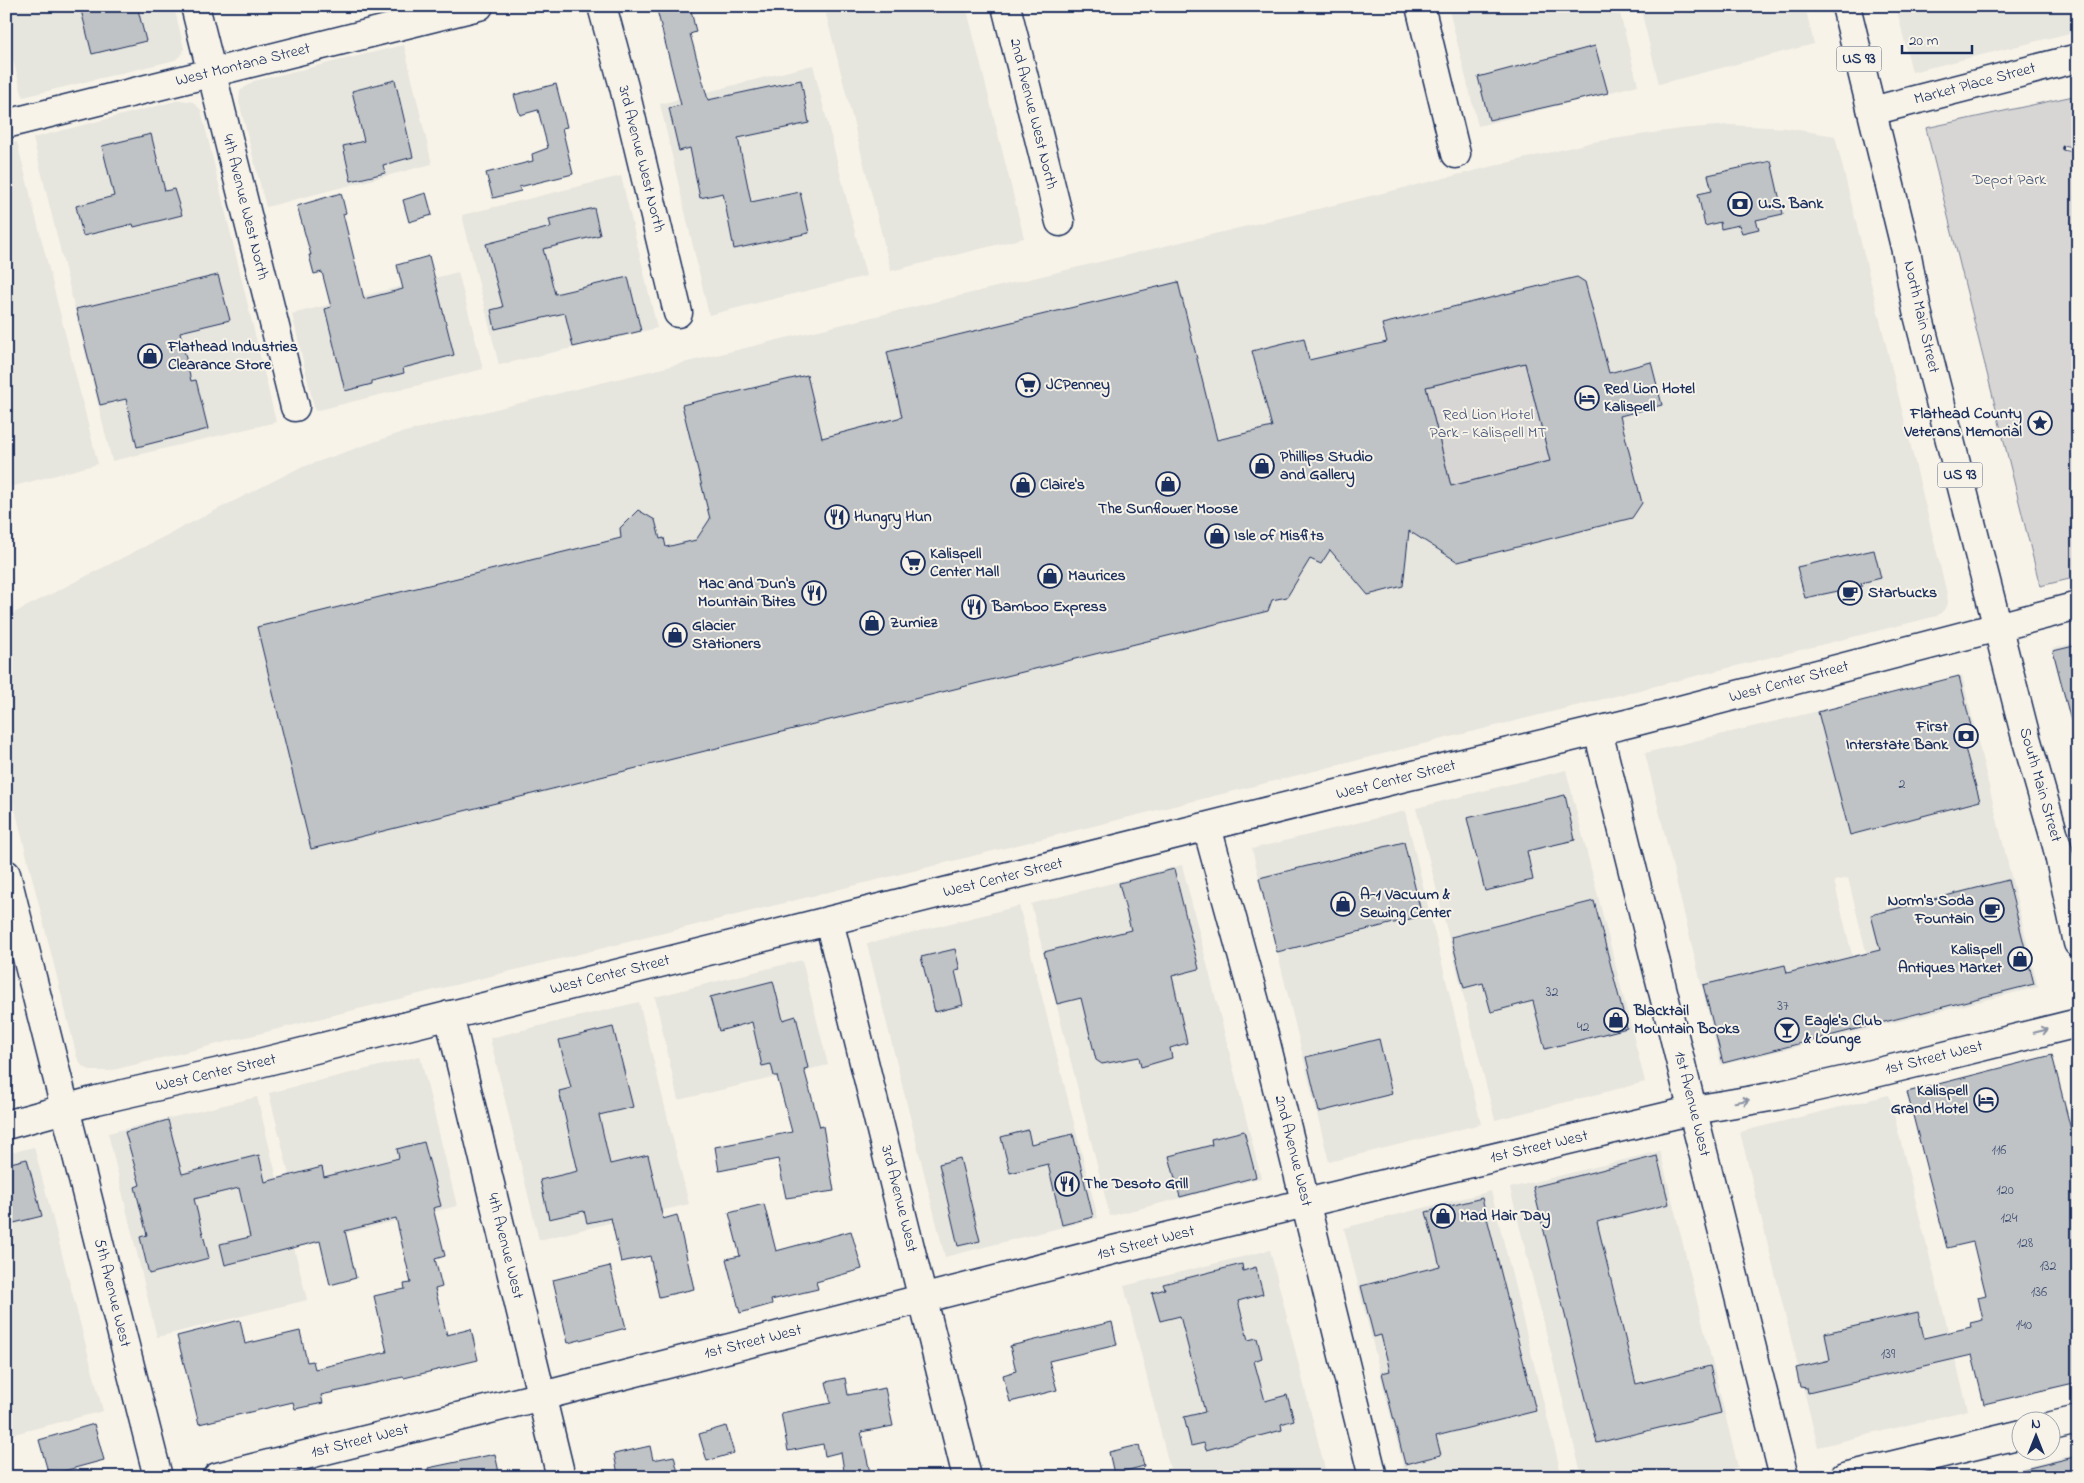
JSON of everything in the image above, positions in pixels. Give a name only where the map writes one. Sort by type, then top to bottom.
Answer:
[{"type":"street","name":"4th Avenue West North","points":[[195,6],[295,408]]},
{"type":"street","name":"West Montana Street","points":[[6,124],[479,6]]},
{"type":"street","name":"3rd Avenue West North","points":[[602,6],[624,87],[678,313]]},
{"type":"street","name":"2nd Avenue West North","points":[[1006,6],[1060,222]]},
{"type":"street","points":[[1420,6],[1456,154]]},
{"type":"street","name":"North Main Street","points":[[1846,6],[1907,255],[1918,311],[1998,627]]},
{"type":"street","name":"Market Place Street","points":[[1872,111],[2078,58]]},
{"type":"street","name":"West Center Street","points":[[6,1125],[97,1100],[255,1064],[449,1014],[1598,731],[2078,606]]},
{"type":"street","name":"South Main Street","points":[[1998,627],[2025,734],[2057,846],[2078,943]]},
{"type":"street","name":"1st Avenue West","points":[[1598,731],[1784,1477]]},
{"type":"street","name":"2nd Avenue West","points":[[1207,827],[1264,1035],[1373,1477]]},
{"type":"street","name":"5th Avenue West","points":[[6,874],[158,1477]]},
{"type":"street","name":"3rd Avenue West","points":[[829,921],[968,1477]]},
{"type":"street","name":"4th Avenue West","points":[[449,1014],[561,1477]]},
{"type":"street","name":"1st Street West","points":[[217,1477],[1306,1203],[1694,1110],[1794,1092],[2078,1023]]},
{"type":"street","points":[[2062,1424],[2078,1420]]},
{"type":"street","points":[[1844,1477],[2012,1436]]},
{"type":"shaded area","points":[[6,6],[174,6],[184,49],[182,54],[175,60],[23,97],[6,34]]},
{"type":"shaded area","points":[[824,6],[966,6],[1024,238],[891,271]]},
{"type":"shaded area","points":[[1448,6],[1618,6],[1638,85],[1478,126]]},
{"type":"shaded area","points":[[1640,6],[1805,6],[1814,44],[1659,84]]},
{"type":"shaded area","points":[[1896,6],[2078,6],[2078,31],[1912,72]]},
{"type":"shaded area","points":[[404,45],[432,164],[266,207],[239,102],[240,91],[254,81]]},
{"type":"shaded area","points":[[813,65],[866,276],[709,315],[660,104]]},
{"type":"shaded area","points":[[180,100],[193,102],[201,110],[276,422],[112,461],[33,138]]},
{"type":"shaded area","points":[[1729,125],[1786,128],[1835,136],[1947,594],[1948,603],[1937,616],[109,1071],[92,1071],[82,1066],[77,1057],[6,773],[6,617],[297,469],[397,434],[1593,142],[1680,129]]},
{"type":"shaded area","points":[[17,142],[98,464],[6,488],[6,145]]},
{"type":"shaded area","points":[[621,176],[657,328],[499,365],[462,215]]},
{"type":"shaded area","points":[[458,272],[483,369],[315,411],[292,314]]},
{"type":"shaded area","points":[[2078,642],[2078,752],[2052,649]]},
{"type":"shaded area","points":[[1962,676],[2038,987],[1884,1025],[1848,878],[1834,881],[1870,1029],[1721,1065],[1645,753]]},
{"type":"shaded area","points":[[1566,770],[1645,1082],[1495,1120],[1416,808]]},
{"type":"shaded area","points":[[1405,811],[1481,1124],[1329,1162],[1252,849]]},
{"type":"shaded area","points":[[1182,865],[1261,1178],[1110,1216],[1031,904]]},
{"type":"shaded area","points":[[1019,906],[1098,1218],[945,1257],[867,944]]},
{"type":"shaded area","points":[[802,960],[828,1065],[678,1100],[655,997]]},
{"type":"shaded area","points":[[639,1002],[689,1204],[539,1240],[490,1038]]},
{"type":"shaded area","points":[[420,1056],[457,1206],[306,1243],[269,1093]]},
{"type":"shaded area","points":[[1889,1095],[1968,1410],[1818,1447],[1740,1132]]},
{"type":"shaded area","points":[[257,1097],[307,1300],[157,1337],[108,1133]]},
{"type":"shaded area","points":[[34,1147],[103,1411],[6,1436],[6,1154]]},
{"type":"shaded area","points":[[1660,1151],[1738,1467],[1699,1477],[1582,1477],[1510,1188]]},
{"type":"shaded area","points":[[1491,1191],[1562,1477],[1406,1477],[1344,1228]]},
{"type":"shaded area","points":[[1270,1250],[1327,1477],[1172,1477],[1124,1286]]},
{"type":"shaded area","points":[[2078,1454],[2078,1477],[1999,1477],[1998,1474],[2054,1460],[2062,1460],[2062,1458]]},
{"type":"green space","name":"Depot Park","points":[[2078,95],[2078,577],[2040,586],[1926,128]]},
{"type":"green space","name":"Red Lion Hotel Park - Kalispell MT","points":[[1525,363],[1550,461],[1451,486],[1426,387]]},
{"type":"building","points":[[80,6],[137,6],[146,41],[92,54]]},
{"type":"building","points":[[656,6],[690,6],[696,32],[690,34],[708,100],[801,80],[809,123],[738,138],[751,202],[800,192],[809,233],[734,249],[723,193],[700,198],[690,148],[679,151],[669,108],[681,105]]},
{"type":"building","points":[[1595,46],[1608,93],[1489,120],[1478,77]]},
{"type":"building","points":[[395,80],[413,157],[383,165],[385,173],[351,181],[343,146],[364,141],[352,91]]},
{"type":"building","points":[[556,84],[567,127],[562,128],[573,174],[519,187],[521,191],[493,198],[486,173],[533,161],[532,154],[548,148],[538,110],[520,115],[514,95]]},
{"type":"building","points":[[151,134],[165,191],[174,189],[182,215],[134,227],[133,224],[83,236],[76,206],[114,196],[102,146]]},
{"type":"building","name":"U.S. Bank","points":[[1771,161],[1783,214],[1756,220],[1759,229],[1742,233],[1739,225],[1721,229],[1720,222],[1705,226],[1698,194],[1712,191],[1708,175]]},
{"type":"building","points":[[341,193],[346,213],[343,214],[364,299],[403,289],[397,265],[429,256],[454,355],[403,368],[404,373],[372,381],[372,384],[345,391],[325,309],[331,307],[322,272],[314,274],[309,255],[311,255],[297,206]]},
{"type":"building","points":[[426,193],[432,215],[409,222],[403,200]]},
{"type":"building","points":[[594,208],[600,235],[543,249],[555,294],[628,277],[641,331],[573,347],[565,313],[495,329],[491,310],[503,307],[486,244],[551,227],[549,219]]},
{"type":"building","points":[[218,275],[230,320],[180,332],[191,381],[196,380],[208,429],[137,447],[126,399],[100,405],[76,309]]},
{"type":"building","name":"Kalispell Center Mall","points":[[1577,277],[1585,282],[1609,373],[1651,362],[1662,405],[1620,416],[1642,503],[1632,518],[1458,562],[1409,531],[1403,586],[1368,595],[1330,550],[1321,564],[1310,559],[1287,597],[1272,600],[1268,611],[311,849],[257,627],[621,538],[620,528],[638,510],[655,520],[660,539],[664,538],[666,547],[696,540],[710,519],[682,405],[807,375],[822,438],[902,417],[887,352],[1178,282],[1217,440],[1272,427],[1252,351],[1304,338],[1309,360],[1387,342],[1382,324]],"holes":[[[1525,363],[1550,461],[1451,486],[1426,387]]]},
{"type":"building","points":[[1874,550],[1881,578],[1861,583],[1862,586],[1805,598],[1797,567]]},
{"type":"building","points":[[2078,645],[2078,720],[2071,721],[2053,651]]},
{"type":"building","points":[[1959,676],[1975,743],[1964,745],[1980,801],[1850,835],[1818,712]]},
{"type":"building","points":[[1565,795],[1575,840],[1527,851],[1533,880],[1485,891],[1467,818]]},
{"type":"building","points":[[1404,842],[1422,916],[1277,952],[1259,878]]},
{"type":"building","points":[[1174,869],[1199,969],[1172,976],[1187,1043],[1170,1048],[1172,1058],[1141,1067],[1139,1057],[1102,1064],[1096,1060],[1081,998],[1057,1004],[1044,952],[1131,930],[1119,883]]},
{"type":"building","points":[[2008,880],[2034,984],[1723,1063],[1703,985],[1785,965],[1787,973],[1880,950],[1871,915]]},
{"type":"building","points":[[1594,901],[1627,1028],[1545,1049],[1533,1001],[1491,1012],[1483,983],[1464,988],[1451,937]]},
{"type":"building","points":[[955,949],[960,970],[955,971],[963,1005],[935,1012],[921,957]]},
{"type":"building","points":[[773,981],[783,1020],[796,1016],[808,1068],[804,1069],[820,1127],[823,1126],[834,1191],[786,1198],[778,1159],[719,1171],[715,1147],[792,1132],[777,1076],[774,1076],[771,1064],[762,1066],[752,1022],[719,1031],[710,997]]},
{"type":"building","points":[[613,1027],[633,1107],[599,1115],[610,1164],[648,1155],[663,1219],[677,1215],[694,1289],[659,1297],[650,1256],[621,1262],[611,1218],[587,1223],[584,1211],[549,1219],[540,1180],[578,1171],[559,1091],[571,1088],[559,1040]]},
{"type":"building","points":[[1379,1039],[1392,1094],[1319,1112],[1306,1057]]},
{"type":"building","points":[[2052,1055],[2078,1157],[2078,1382],[1984,1404],[1972,1355],[1808,1393],[1807,1388],[1800,1387],[1796,1368],[1830,1360],[1825,1333],[1918,1312],[1924,1338],[1971,1327],[1970,1323],[1983,1320],[1978,1297],[1986,1295],[1973,1242],[1947,1248],[1907,1092]]},
{"type":"building","points":[[168,1120],[182,1174],[259,1155],[265,1182],[322,1167],[324,1177],[399,1158],[397,1149],[424,1142],[441,1206],[433,1208],[445,1256],[435,1259],[442,1287],[435,1289],[447,1335],[471,1329],[478,1360],[321,1395],[323,1403],[295,1409],[293,1402],[199,1424],[177,1336],[240,1320],[245,1344],[300,1331],[307,1362],[313,1361],[315,1369],[387,1352],[374,1296],[405,1289],[404,1284],[411,1283],[396,1218],[345,1231],[356,1278],[330,1285],[320,1241],[225,1265],[220,1244],[250,1237],[239,1188],[194,1199],[209,1258],[149,1274],[140,1237],[147,1235],[135,1187],[140,1185],[125,1132]]},
{"type":"building","points":[[1028,1130],[1031,1144],[1073,1134],[1093,1217],[1062,1225],[1048,1164],[1010,1173],[1001,1137]]},
{"type":"building","points":[[1244,1131],[1256,1177],[1180,1197],[1169,1156],[1212,1145],[1211,1139]]},
{"type":"building","points":[[1657,1156],[1669,1204],[1597,1222],[1636,1384],[1710,1366],[1721,1413],[1597,1443],[1533,1187]]},
{"type":"building","points":[[960,1158],[980,1241],[958,1246],[939,1164]]},
{"type":"building","points":[[27,1159],[42,1216],[6,1225],[6,1164]]},
{"type":"building","points":[[1482,1198],[1536,1411],[1436,1436],[1441,1455],[1405,1464],[1382,1373],[1390,1371],[1381,1335],[1374,1337],[1361,1286],[1440,1266],[1426,1212]]},
{"type":"building","points":[[764,1204],[776,1251],[851,1231],[862,1269],[816,1282],[818,1289],[771,1300],[772,1304],[740,1313],[726,1259],[740,1256],[729,1213]]},
{"type":"building","points":[[1242,1264],[1243,1271],[1256,1267],[1263,1294],[1238,1301],[1248,1340],[1257,1338],[1262,1358],[1254,1361],[1265,1401],[1287,1395],[1294,1420],[1281,1424],[1282,1430],[1206,1450],[1204,1443],[1191,1446],[1184,1417],[1205,1412],[1180,1316],[1160,1321],[1152,1293],[1165,1289],[1163,1284]]},
{"type":"building","points":[[610,1266],[626,1328],[568,1343],[553,1280]]},
{"type":"building","points":[[1112,1322],[1117,1345],[1049,1361],[1057,1390],[1010,1402],[1003,1375],[1016,1371],[1010,1346]]},
{"type":"building","points":[[845,1378],[848,1395],[885,1388],[893,1426],[861,1432],[871,1477],[845,1477],[841,1452],[825,1456],[823,1444],[788,1451],[781,1413],[831,1403],[826,1382]]},
{"type":"building","points":[[94,1424],[104,1460],[49,1475],[39,1440]]},
{"type":"building","points":[[726,1426],[734,1453],[707,1461],[699,1434]]},
{"type":"building","points":[[1139,1445],[1144,1466],[1114,1474],[1109,1452]]},
{"type":"building","points":[[650,1446],[653,1460],[674,1456],[679,1477],[617,1477],[614,1454]]},
{"type":"building","points":[[495,1454],[500,1477],[429,1477],[428,1468]]},
{"type":"building","points":[[2078,1456],[2078,1477],[2022,1477],[2021,1470]]},
{"type":"railway","points":[[2064,148],[2078,150]]},
{"type":"place","name":"U.S. Bank","points":[[1740,204]]},
{"type":"place","name":"Flathead Industries Clearance Store","points":[[150,356]]},
{"type":"place","name":"JCPenney","points":[[1028,385]]},
{"type":"place","name":"Red Lion Hotel Kalispell","points":[[1587,398]]},
{"type":"place","name":"Flathead County Veterans Memorial","points":[[2040,423]]},
{"type":"place","name":"Phillips Studio and Gallery","points":[[1262,466]]},
{"type":"place","name":"The Sunflower Moose","points":[[1168,484]]},
{"type":"place","name":"Claire's","points":[[1023,485]]},
{"type":"place","name":"Hungry Hun","points":[[837,517]]},
{"type":"place","name":"Isle of Misfits","points":[[1217,536]]},
{"type":"place","name":"Kalispell Center Mall","points":[[913,563]]},
{"type":"place","name":"Maurices","points":[[1050,576]]},
{"type":"place","name":"Mac and Dun's Mountain Bites","points":[[814,593]]},
{"type":"place","name":"Starbucks","points":[[1850,593]]},
{"type":"place","name":"Bamboo Express","points":[[974,607]]},
{"type":"place","name":"Zumiez","points":[[872,623]]},
{"type":"place","name":"Glacier Stationers","points":[[675,635]]},
{"type":"place","name":"First Interstate Bank","points":[[1966,736]]},
{"type":"place","name":"A-1 Vacuum & Sewing Center","points":[[1343,904]]},
{"type":"place","name":"Norm's Soda Fountain","points":[[1992,910]]},
{"type":"place","name":"Kalispell Antiques Market","points":[[2020,959]]},
{"type":"place","name":"Blacktail Mountain Books","points":[[1616,1020]]},
{"type":"place","name":"Eagle's Club & Lounge","points":[[1787,1030]]},
{"type":"place","name":"Kalispell Grand Hotel","points":[[1986,1100]]},
{"type":"place","name":"The Desoto Grill","points":[[1067,1184]]},
{"type":"place","name":"Mad Hair Day","points":[[1443,1216]]}]
